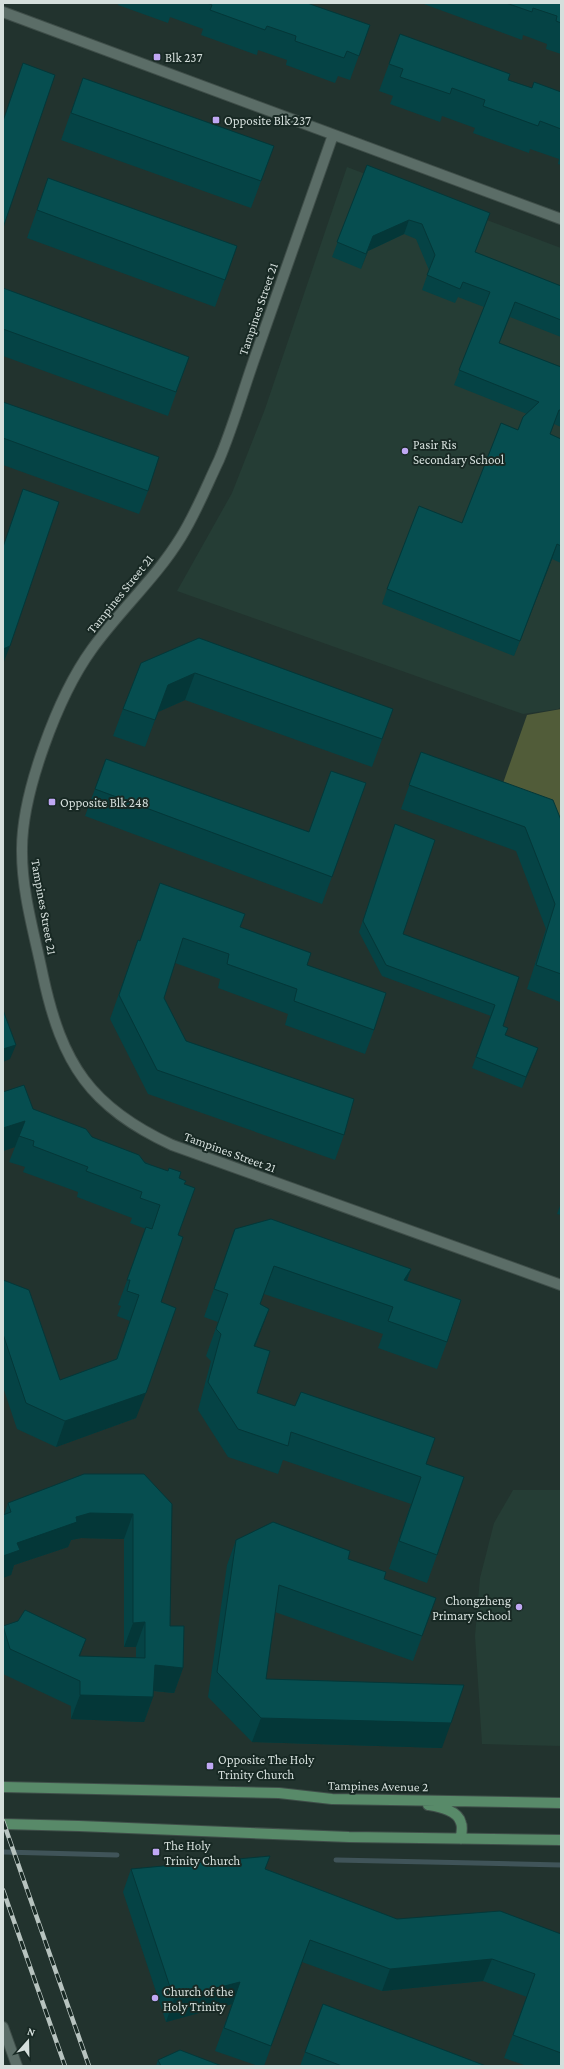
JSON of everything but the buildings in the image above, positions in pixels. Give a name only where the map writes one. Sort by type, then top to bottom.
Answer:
[{"type":"main road","name":"Tampines Avenue 2","points":[[3,1787],[279,1793],[332,1799],[561,1803]]},
{"type":"main road","points":[[397,1800],[441,1808],[450,1812],[458,1817],[462,1823],[461,1839]]},
{"type":"main road","points":[[3,1824],[349,1837],[561,1840]]},
{"type":"street","points":[[3,12],[561,219]]},
{"type":"street","name":"Tampines Street 21","points":[[333,135],[220,458],[181,537],[145,586],[95,645],[78,670],[66,694],[45,746],[26,809],[22,835],[24,878],[28,906],[49,1004],[67,1050],[88,1085],[103,1102],[121,1117],[144,1132],[172,1145],[561,1285]]},
{"type":"street","points":[[3,2027],[17,2066]]},
{"type":"shaded area","name":"Pasir Ris Secondary School","points":[[347,167],[561,248],[561,707],[558,709],[523,714],[177,591],[232,493],[265,409]]},
{"type":"shaded area","name":"Chongzheng Primary School","points":[[513,1490],[561,1490],[561,1746],[482,1744],[475,1636],[480,1578],[494,1523]]},
{"type":"green space","points":[[561,709],[561,853],[495,806],[527,715]]},
{"type":"waterway","points":[[3,1852],[117,1855]]},
{"type":"waterway","points":[[336,1860],[561,1865]]},
{"type":"railway","points":[[3,1821],[89,2066]]},
{"type":"railway","points":[[3,1890],[65,2066]]},
{"type":"place","name":"Blk 237","points":[[157,57]]},
{"type":"place","name":"Opposite Blk 237","points":[[216,120]]},
{"type":"place","name":"Pasir Ris Secondary School","points":[[405,451]]},
{"type":"place","name":"Opposite Blk 248","points":[[52,802]]},
{"type":"place","name":"Chongzheng Primary School","points":[[519,1607]]},
{"type":"place","name":"Opposite The Holy Trinity Church","points":[[210,1766]]},
{"type":"place","name":"The Holy Trinity Church","points":[[156,1852]]},
{"type":"place","name":"Church of the Holy Trinity","points":[[155,1998]]}]
